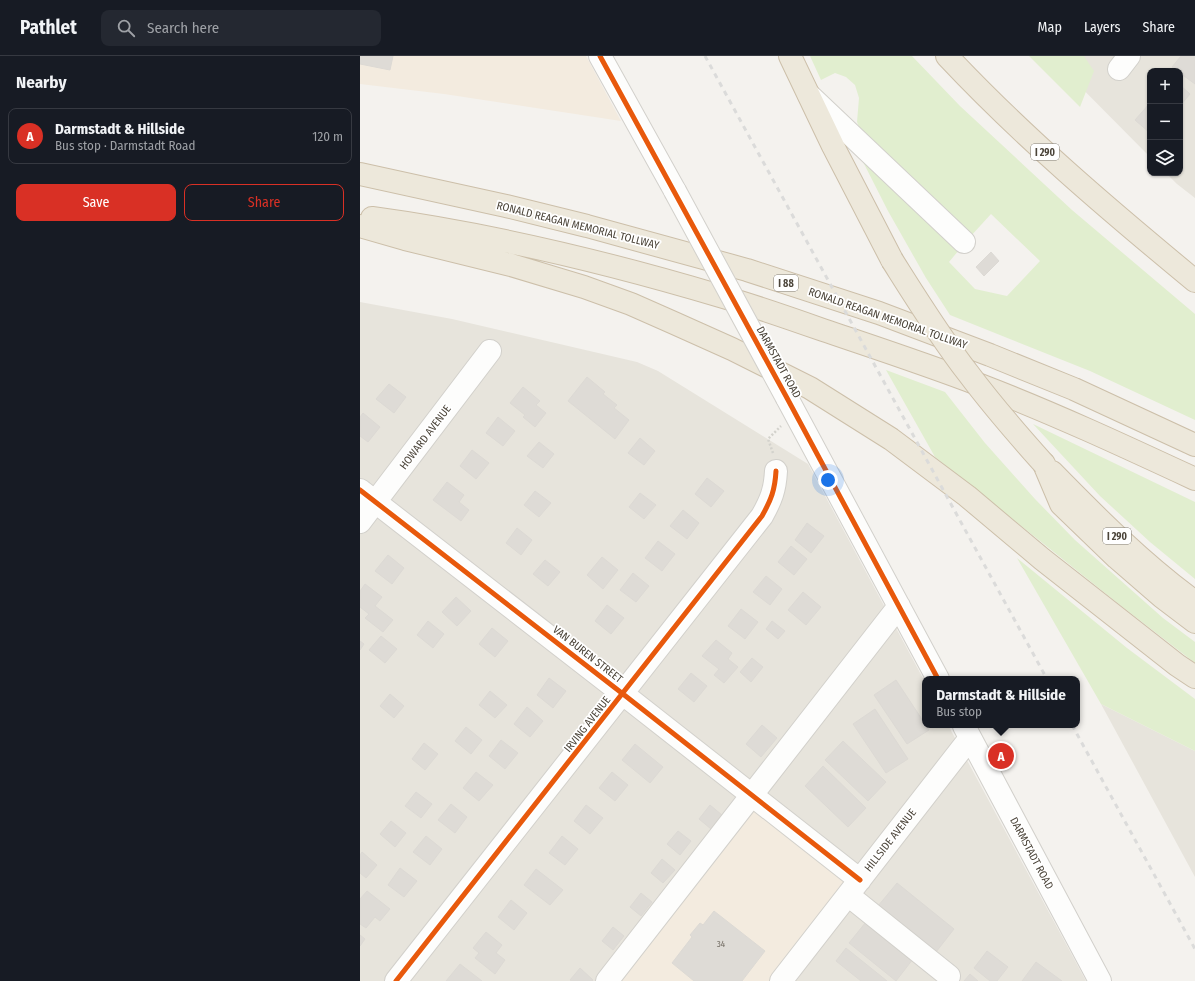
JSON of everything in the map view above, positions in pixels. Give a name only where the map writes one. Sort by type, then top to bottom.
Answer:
[{"type":"highway","name":"I 290","points":[[790,56],[808,95],[892,260],[927,315],[967,372],[1009,425],[1044,464],[1102,522],[1173,586],[1195,602]]},
{"type":"highway","name":"I 290","points":[[946,56],[1041,148],[1136,232],[1195,281]]},
{"type":"highway","name":"RONALD REAGAN MEMORIAL TOLLWAY","points":[[360,174],[506,206],[676,249],[879,313],[990,354],[1074,389],[1195,445]]},
{"type":"highway","points":[[360,216],[413,224],[550,250],[722,296],[898,355],[978,384],[1052,414],[1195,479]]},
{"type":"highway","points":[[360,226],[405,240],[512,265],[584,287],[674,323],[732,349],[810,388],[891,439],[967,496],[1067,578],[1177,665],[1195,677]]},
{"type":"highway","points":[[1044,464],[1061,504],[1116,558],[1162,597],[1195,622]]},
{"type":"street","name":"DARMSTADT ROAD","points":[[600,56],[675,191],[936,676]]},
{"type":"street","points":[[808,95],[964,242]]},
{"type":"street","name":"HOWARD AVENUE","points":[[360,522],[368,496],[490,351]]},
{"type":"street","name":"IRVING AVENUE","points":[[396,981],[762,516],[770,502],[775,486],[776,471]]},
{"type":"street","name":"VAN BUREN STREET","points":[[368,496],[752,795],[949,976]]},
{"type":"street","points":[[607,981],[899,606]]},
{"type":"street","name":"DARMSTADT ROAD","points":[[967,731],[1100,981]]},
{"type":"street","name":"HILLSIDE AVENUE","points":[[781,981],[854,888],[967,731]]},
{"type":"path","points":[[776,471],[774,454],[768,439],[785,423]]},
{"type":"shaded area","points":[[360,56],[586,56],[621,121],[444,94],[360,84]]},
{"type":"shaded area","points":[[1050,56],[1195,56],[1195,198],[1169,176],[1183,176],[1183,68],[1147,68],[1147,154]]},
{"type":"shaded area","points":[[360,302],[452,319],[637,362],[658,371],[808,464],[922,676],[922,728],[950,728],[1086,981],[787,981],[745,794],[596,981],[360,981]]},
{"type":"shaded area","points":[[1101,704],[1195,751],[1195,877]]},
{"type":"shaded area","points":[[745,794],[862,884],[787,981],[596,981]]},
{"type":"green space","points":[[810,56],[912,56],[960,106],[1072,210],[1195,314],[1195,420],[1090,371],[950,315],[926,278],[888,211],[858,152],[959,250],[949,262],[975,289],[1007,296],[1040,261],[991,214],[970,237],[862,134],[857,122],[859,98],[855,85],[846,77],[835,73],[821,80]]},
{"type":"green space","points":[[1029,56],[1084,56],[1094,71],[1080,107]]},
{"type":"green space","points":[[886,370],[945,392],[985,443],[1035,499],[1075,540],[1163,618],[1195,642],[1195,663],[935,457]]},
{"type":"green space","points":[[1033,424],[1195,502],[1195,579],[1150,542],[1100,496]]},
{"type":"green space","points":[[1017,558],[1127,648],[1195,699],[1195,751],[1101,704]]},
{"type":"building","points":[[360,56],[393,56],[390,70],[360,64]]},
{"type":"building","points":[[1181,56],[1195,56],[1195,84],[1183,75],[1183,68],[1172,67]]},
{"type":"building","points":[[1183,88],[1190,94],[1183,102]]},
{"type":"building","points":[[1147,106],[1147,130],[1135,120]]},
{"type":"building","points":[[991,252],[999,261],[984,276],[976,267]]},
{"type":"building","points":[[587,377],[605,392],[603,394],[617,405],[614,408],[629,420],[615,439],[568,401]]},
{"type":"building","points":[[389,384],[406,397],[394,413],[376,399]]},
{"type":"building","points":[[523,387],[540,401],[536,405],[546,413],[535,427],[523,417],[525,415],[510,403]]},
{"type":"building","points":[[363,413],[380,427],[368,442],[360,436],[360,417]]},
{"type":"building","points":[[498,417],[515,431],[503,446],[486,433]]},
{"type":"building","points":[[640,438],[655,451],[644,465],[628,453]]},
{"type":"building","points":[[539,442],[554,454],[543,468],[527,456]]},
{"type":"building","points":[[472,450],[489,463],[476,479],[460,466]]},
{"type":"building","points":[[707,478],[724,491],[711,507],[695,494]]},
{"type":"building","points":[[447,482],[464,495],[459,502],[469,510],[461,521],[433,500]]},
{"type":"building","points":[[535,491],[551,503],[539,517],[524,505]]},
{"type":"building","points":[[640,493],[656,505],[644,519],[629,507]]},
{"type":"building","points":[[683,510],[699,523],[687,539],[670,526]]},
{"type":"building","points":[[807,523],[824,536],[811,553],[795,540]]},
{"type":"building","points":[[517,528],[532,540],[521,555],[506,543]]},
{"type":"building","points":[[658,541],[675,554],[662,571],[645,558]]},
{"type":"building","points":[[791,546],[807,559],[794,575],[778,562]]},
{"type":"building","points":[[388,555],[404,568],[392,584],[375,571]]},
{"type":"building","points":[[602,557],[618,570],[603,589],[587,575]]},
{"type":"building","points":[[545,560],[560,572],[548,586],[533,574]]},
{"type":"building","points":[[633,573],[649,586],[636,602],[620,590]]},
{"type":"building","points":[[766,576],[782,589],[770,605],[753,592]]},
{"type":"building","points":[[365,584],[382,597],[375,606],[393,620],[383,632],[365,618],[369,614],[360,607],[360,591]]},
{"type":"building","points":[[803,592],[821,607],[806,625],[788,610]]},
{"type":"building","points":[[456,597],[471,611],[457,626],[442,612]]},
{"type":"building","points":[[607,605],[624,618],[611,634],[595,621]]},
{"type":"building","points":[[741,609],[758,622],[745,639],[728,626]]},
{"type":"building","points":[[428,621],[444,634],[433,648],[417,635]]},
{"type":"building","points":[[772,621],[785,631],[778,639],[766,629]]},
{"type":"building","points":[[492,628],[508,641],[495,657],[479,644]]},
{"type":"building","points":[[381,636],[397,649],[385,663],[369,650]]},
{"type":"building","points":[[716,640],[732,653],[728,659],[738,667],[724,683],[714,675],[719,669],[702,656]]},
{"type":"building","points":[[360,641],[364,644],[360,650]]},
{"type":"building","points":[[752,658],[763,667],[751,682],[740,672]]},
{"type":"building","points":[[691,673],[707,686],[694,702],[678,689]]},
{"type":"building","points":[[549,678],[566,691],[553,708],[537,695]]},
{"type":"building","points":[[896,680],[922,719],[922,728],[928,728],[929,730],[907,744],[874,695]]},
{"type":"building","points":[[490,691],[507,705],[495,718],[479,705]]},
{"type":"building","points":[[390,694],[404,706],[394,718],[380,706]]},
{"type":"building","points":[[527,707],[543,721],[530,737],[514,724]]},
{"type":"building","points":[[875,709],[908,759],[886,773],[853,724]]},
{"type":"building","points":[[762,725],[777,738],[761,757],[746,744]]},
{"type":"building","points":[[466,727],[482,740],[471,754],[455,741]]},
{"type":"building","points":[[501,740],[518,753],[505,769],[489,756]]},
{"type":"building","points":[[843,741],[886,782],[868,801],[825,760]]},
{"type":"building","points":[[424,743],[438,754],[425,770],[412,759]]},
{"type":"building","points":[[635,744],[663,767],[650,783],[622,760]]},
{"type":"building","points":[[823,766],[866,808],[848,827],[805,786]]},
{"type":"building","points":[[476,772],[493,785],[479,801],[463,788]]},
{"type":"building","points":[[612,772],[628,785],[615,801],[599,788]]},
{"type":"building","points":[[416,792],[432,804],[421,818],[405,806]]},
{"type":"building","points":[[451,804],[467,817],[455,833],[438,820]]},
{"type":"building","points":[[586,805],[603,818],[590,834],[574,821]]},
{"type":"building","points":[[710,805],[722,815],[711,829],[699,819]]},
{"type":"building","points":[[391,821],[406,833],[395,847],[380,834]]},
{"type":"building","points":[[678,831],[691,841],[680,855],[667,844]]},
{"type":"building","points":[[426,836],[442,849],[430,865],[413,852]]},
{"type":"building","points":[[562,836],[578,849],[565,865],[549,853]]},
{"type":"building","points":[[362,852],[377,865],[366,878],[360,873],[360,855]]},
{"type":"building","points":[[662,859],[675,870],[663,883],[651,873]]},
{"type":"building","points":[[400,868],[417,881],[404,897],[388,885]]},
{"type":"building","points":[[536,869],[563,890],[550,905],[524,885]]},
{"type":"building","points":[[897,883],[954,929],[936,952],[878,906]]},
{"type":"building","points":[[367,891],[390,909],[380,921],[375,917],[366,928],[360,924],[360,899]]},
{"type":"building","points":[[641,893],[652,902],[641,916],[630,907]]},
{"type":"building","points":[[511,900],[527,913],[514,930],[498,917]]},
{"type":"building","points":[[714,911],[765,951],[742,981],[694,981],[672,963],[692,937],[690,935],[700,923],[703,925]]},
{"type":"building","points":[[866,922],[913,959],[896,981],[849,943]]},
{"type":"building","points":[[613,927],[624,936],[613,950],[602,941]]},
{"type":"building","points":[[486,932],[502,945],[496,953],[505,960],[495,974],[475,958],[479,953],[473,948]]},
{"type":"building","points":[[360,935],[365,939],[360,946]]},
{"type":"building","points":[[846,948],[887,981],[861,981],[836,961]]},
{"type":"building","points":[[987,951],[1008,967],[997,981],[990,981],[974,968]]},
{"type":"building","points":[[1036,962],[1062,981],[1022,981]]},
{"type":"building","points":[[460,964],[482,981],[446,981]]},
{"type":"building","points":[[580,968],[593,980],[592,981],[570,980]]},
{"type":"building","points":[[970,974],[978,981],[964,981]]},
{"type":"railway","points":[[705,56],[1045,676]]},
{"type":"railway","points":[[1074,728],[1195,949]]},
{"type":"cycle path","points":[[600,56],[787,398],[936,676]]},
{"type":"cycle path","points":[[396,981],[762,516],[772,495],[776,471]]},
{"type":"cycle path","points":[[360,490],[860,880]]},
{"type":"place","name":"Darmstadt & Hillside","points":[[1001,756]]}]
